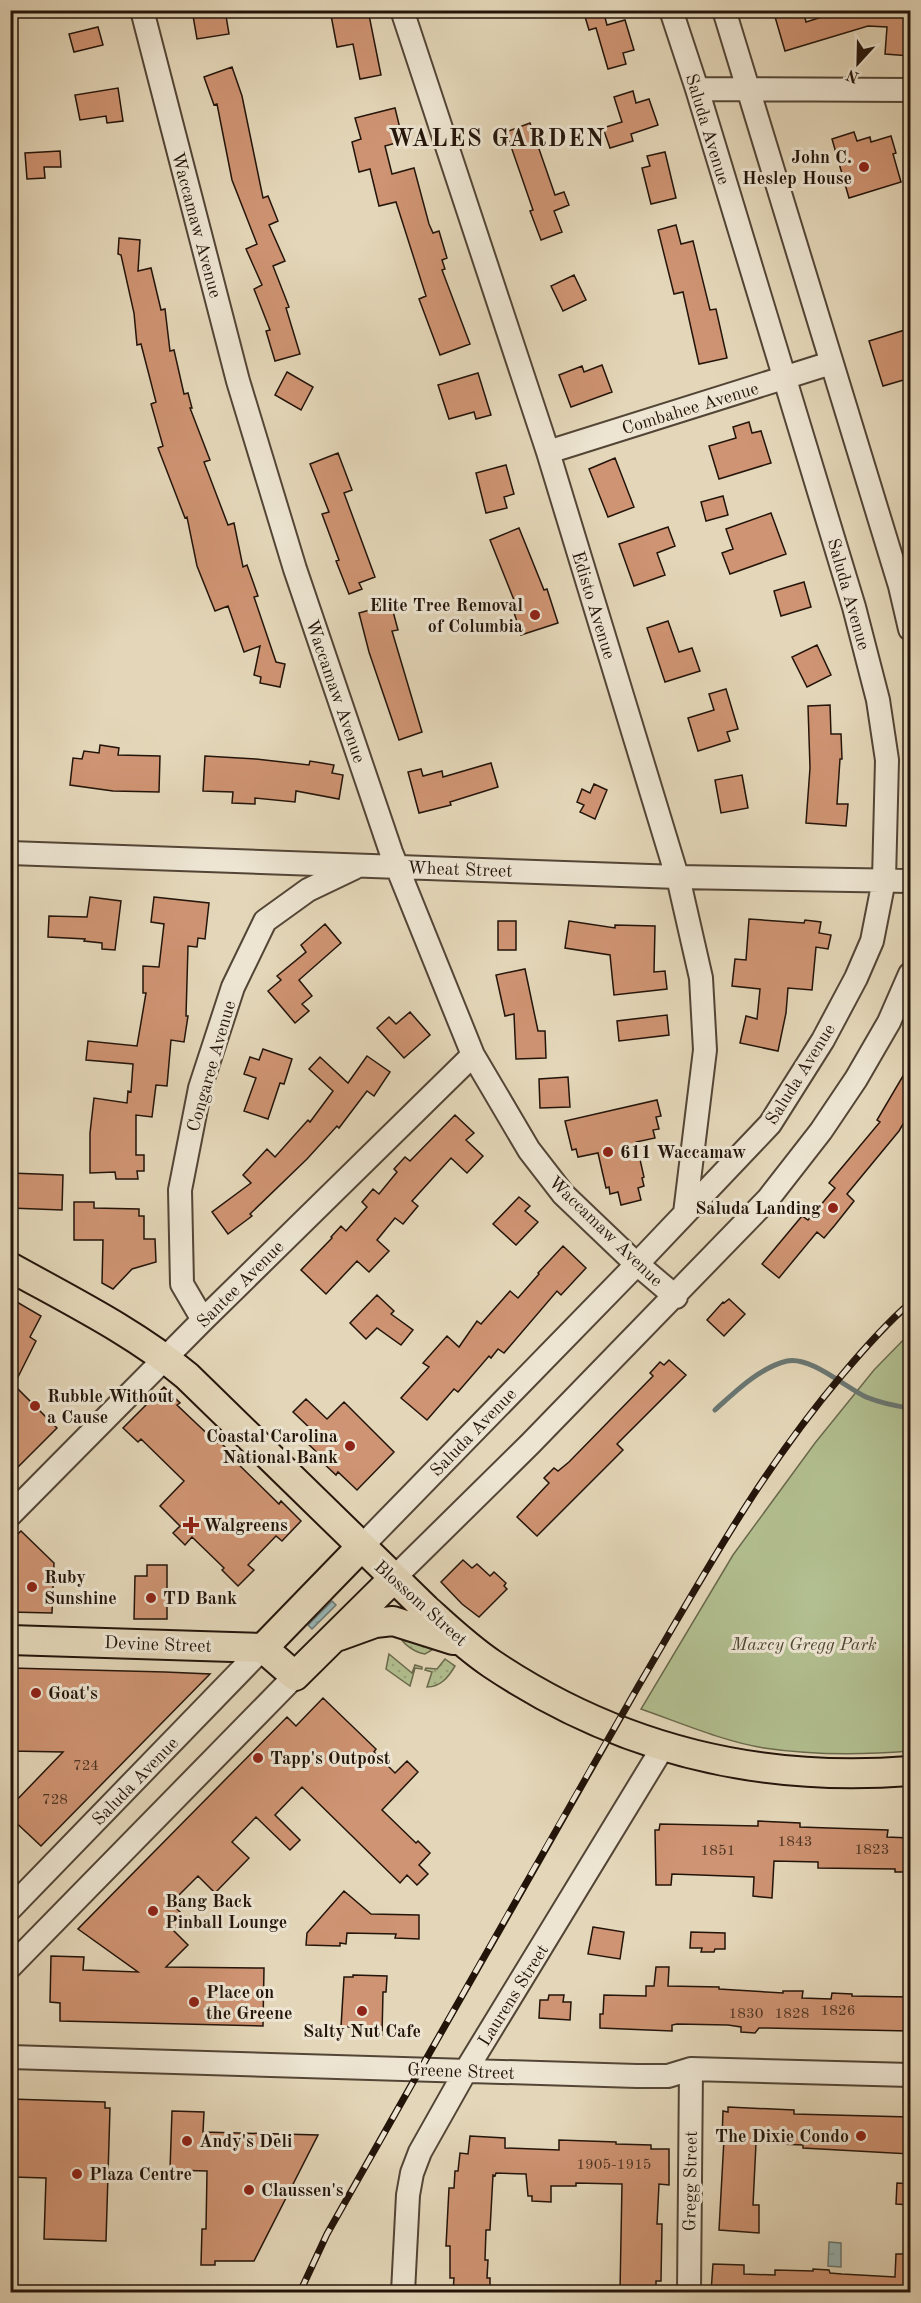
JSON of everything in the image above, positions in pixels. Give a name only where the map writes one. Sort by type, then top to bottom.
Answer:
[{"type":"main road","name":"Blossom Street","points":[[10,1266],[126,1333],[166,1359],[195,1384],[393,1579],[465,1644],[502,1670],[558,1702],[618,1731],[704,1758],[760,1768],[855,1773],[910,1771]]},
{"type":"main road","name":"Saluda Avenue","points":[[263,1648],[361,1547]]},
{"type":"main road","points":[[263,1648],[295,1676],[393,1579]]},
{"type":"main road","points":[[335,1638],[357,1628],[393,1621],[465,1644]]},
{"type":"main road","name":"Devine Street","points":[[10,1640],[263,1648]]},
{"type":"street","name":"Waccamaw Avenue","points":[[142,10],[238,381],[328,670],[398,866],[472,1055],[529,1150],[556,1185],[637,1264],[676,1297]]},
{"type":"street","name":"Edisto Avenue","points":[[402,10],[548,452],[678,877],[702,978],[705,1050],[685,1213]]},
{"type":"street","name":"Saluda Avenue","points":[[361,1547],[770,1124],[823,1040],[856,978],[872,941],[884,880],[887,760],[878,700],[854,607],[671,10]]},
{"type":"street","points":[[724,10],[900,586],[910,629]]},
{"type":"street","points":[[697,89],[910,90]]},
{"type":"street","name":"Combahee Avenue","points":[[548,452],[831,363]]},
{"type":"street","name":"Wheat Street","points":[[10,853],[678,877],[910,881]]},
{"type":"street","name":"Congaree Avenue","points":[[202,1320],[182,1284],[180,1190],[200,1088],[233,987],[264,921],[308,890],[358,867]]},
{"type":"street","points":[[393,1579],[676,1297],[768,1199],[821,1131],[856,1079],[889,1023],[910,975]]},
{"type":"street","name":"Santee Avenue","points":[[10,1515],[202,1320],[472,1055]]},
{"type":"street","name":"Saluda Avenue","points":[[10,1909],[263,1648]]},
{"type":"street","points":[[10,1967],[295,1676]]},
{"type":"street","name":"Laurens Street","points":[[403,2292],[407,2204],[412,2173],[420,2152],[465,2072],[663,1747]]},
{"type":"street","name":"Greene Street","points":[[10,2057],[465,2072],[668,2076],[691,2069],[910,2075]]},
{"type":"street","name":"Gregg Street","points":[[689,2292],[691,2069]]},
{"type":"green space","name":"Maxcy Gregg Park","points":[[910,1333],[910,1751],[837,1754],[764,1748],[717,1736],[641,1709],[733,1555],[815,1443],[874,1370]]},
{"type":"green space","points":[[400,1636],[423,1643],[432,1650],[425,1654],[418,1652],[406,1645]]},
{"type":"green space","points":[[389,1654],[412,1673],[415,1665],[422,1667],[422,1669],[415,1668],[410,1686],[386,1669]]},
{"type":"green space","points":[[445,1659],[455,1666],[440,1684],[427,1687],[432,1672],[425,1670],[426,1668],[437,1669]]},
{"type":"water","points":[[332,1601],[336,1605],[312,1629],[308,1625]]},
{"type":"water","points":[[829,2242],[841,2243],[841,2267],[828,2266]]},
{"type":"building","points":[[192,10],[225,10],[229,34],[197,39]]},
{"type":"building","points":[[330,10],[368,10],[381,75],[360,79],[353,44],[337,47]]},
{"type":"building","points":[[583,10],[603,10],[607,25],[625,20],[634,50],[623,53],[626,64],[608,69],[596,28],[589,30]]},
{"type":"building","points":[[773,10],[803,10],[806,22],[844,10],[910,10],[910,56],[885,54],[887,27],[868,26],[785,51]]},
{"type":"building","points":[[98,27],[103,45],[74,52],[69,34]]},
{"type":"building","points":[[232,67],[242,96],[263,198],[268,196],[278,221],[269,225],[285,261],[273,266],[289,307],[286,308],[300,354],[275,361],[266,331],[270,330],[254,289],[262,285],[246,249],[257,244],[232,180],[217,104],[214,105],[204,77]]},
{"type":"building","points":[[118,88],[123,121],[107,123],[106,116],[80,120],[75,95]]},
{"type":"building","points":[[633,91],[636,103],[649,99],[658,125],[631,134],[633,141],[610,148],[603,128],[622,122],[614,97]]},
{"type":"building","points":[[395,108],[403,141],[385,146],[392,174],[414,168],[429,224],[433,233],[439,231],[447,258],[442,260],[445,269],[442,270],[470,344],[440,355],[419,299],[426,296],[396,202],[379,206],[370,169],[359,172],[352,142],[361,139],[355,118]]},
{"type":"building","points":[[530,123],[555,195],[564,192],[569,205],[554,211],[562,232],[541,240],[506,132]]},
{"type":"building","name":"John C. Heslep House","points":[[854,132],[857,141],[870,137],[871,142],[891,136],[896,153],[893,154],[901,182],[849,198],[832,139]]},
{"type":"building","points":[[60,151],[61,167],[44,167],[45,178],[27,179],[25,153]]},
{"type":"building","points":[[665,152],[676,198],[651,204],[642,168],[650,166],[647,156]]},
{"type":"building","points":[[676,225],[681,244],[693,241],[710,310],[716,309],[727,358],[699,364],[683,292],[674,294],[658,230]]},
{"type":"building","points":[[119,238],[140,240],[138,271],[151,268],[161,310],[165,309],[170,351],[174,350],[184,394],[188,393],[192,408],[190,408],[210,460],[204,462],[228,525],[234,523],[243,567],[247,565],[258,596],[254,597],[276,662],[285,664],[280,687],[260,683],[261,677],[254,675],[260,646],[244,652],[228,606],[215,611],[197,566],[187,517],[185,518],[158,448],[163,446],[151,404],[156,402],[141,344],[137,345],[134,313],[121,255],[118,254]]},
{"type":"building","points":[[574,275],[586,300],[563,311],[551,286]]},
{"type":"building","points":[[908,329],[910,367],[904,369],[907,379],[883,386],[869,341]]},
{"type":"building","points":[[602,365],[612,392],[571,407],[559,375],[582,366],[584,372]]},
{"type":"building","points":[[287,372],[313,387],[301,410],[275,395]]},
{"type":"building","points":[[478,373],[491,415],[476,419],[474,412],[449,419],[438,385]]},
{"type":"building","points":[[749,422],[752,433],[761,431],[771,463],[719,479],[709,446],[736,438],[733,427]]},
{"type":"building","points":[[338,453],[352,490],[344,493],[375,577],[359,583],[362,589],[349,594],[322,514],[329,512],[310,464]]},
{"type":"building","points":[[615,458],[634,507],[608,517],[589,469]]},
{"type":"building","points":[[506,465],[514,494],[504,497],[507,508],[486,513],[476,473]]},
{"type":"building","points":[[723,496],[728,515],[706,521],[701,502]]},
{"type":"building","points":[[771,513],[786,554],[730,574],[722,553],[733,549],[726,529]]},
{"type":"building","points":[[668,527],[675,546],[657,553],[665,575],[634,586],[619,544]]},
{"type":"building","points":[[519,528],[544,590],[547,589],[558,623],[521,635],[512,606],[516,605],[490,540]]},
{"type":"building","points":[[804,582],[811,607],[781,616],[774,591]]},
{"type":"building","points":[[391,604],[398,630],[392,631],[422,732],[399,740],[369,652],[359,613]]},
{"type":"building","points":[[668,621],[679,652],[692,648],[700,671],[665,682],[647,628]]},
{"type":"building","points":[[817,645],[831,675],[807,687],[792,657]]},
{"type":"building","points":[[726,689],[738,729],[727,732],[730,741],[698,751],[688,718],[714,710],[709,694]]},
{"type":"building","points":[[830,705],[831,734],[841,734],[842,759],[840,759],[837,804],[848,804],[846,826],[806,823],[810,768],[808,706]]},
{"type":"building","points":[[100,745],[119,748],[118,755],[160,756],[159,792],[113,791],[70,785],[73,758],[82,759],[84,751],[99,753]]},
{"type":"building","points":[[205,756],[309,765],[310,761],[334,765],[332,773],[343,775],[339,799],[296,791],[295,802],[255,798],[255,804],[232,803],[233,792],[203,791]]},
{"type":"building","points":[[491,763],[498,787],[450,802],[451,805],[419,813],[408,772],[421,769],[423,776],[442,771],[443,777]]},
{"type":"building","points":[[742,775],[748,808],[721,813],[715,780]]},
{"type":"building","points":[[594,784],[607,790],[595,819],[580,812],[584,805],[577,802],[582,789],[590,793]]},
{"type":"building","points":[[90,897],[121,901],[115,950],[102,949],[102,943],[84,941],[85,939],[48,937],[49,916],[87,917]]},
{"type":"building","points":[[154,897],[209,903],[205,939],[198,938],[197,947],[188,946],[186,1016],[188,1016],[184,1042],[171,1040],[167,1086],[156,1085],[152,1117],[136,1115],[136,1155],[144,1155],[144,1171],[137,1171],[138,1179],[116,1179],[115,1172],[90,1173],[90,1133],[94,1098],[127,1103],[128,1091],[131,1092],[133,1064],[86,1060],[88,1041],[137,1046],[146,993],[143,993],[143,966],[159,967],[164,924],[151,922]]},
{"type":"building","points":[[749,919],[821,922],[819,933],[831,935],[828,949],[816,947],[812,990],[788,988],[786,1013],[778,1051],[740,1043],[746,1016],[757,1019],[760,989],[732,986],[735,959],[746,960]]},
{"type":"building","points":[[498,921],[516,921],[516,950],[498,950]]},
{"type":"building","points":[[569,921],[615,928],[615,925],[655,926],[654,972],[665,971],[667,989],[614,995],[610,955],[565,948]]},
{"type":"building","points":[[325,924],[341,943],[299,980],[312,996],[302,1004],[309,1011],[295,1023],[268,991],[281,980],[277,976],[306,952],[301,945]]},
{"type":"building","points":[[525,969],[538,1031],[545,1031],[546,1058],[516,1059],[514,1014],[505,1016],[496,975]]},
{"type":"building","points":[[410,1012],[430,1035],[404,1058],[377,1028],[389,1017],[396,1024]]},
{"type":"building","points":[[667,1015],[669,1035],[619,1041],[617,1021]]},
{"type":"building","points":[[263,1049],[292,1059],[284,1084],[280,1083],[268,1119],[244,1111],[256,1078],[244,1074],[250,1057],[259,1060]]},
{"type":"building","points":[[367,1056],[390,1072],[374,1096],[367,1091],[339,1128],[337,1126],[307,1159],[250,1214],[252,1216],[228,1234],[212,1212],[251,1183],[243,1175],[267,1149],[275,1157],[308,1120],[310,1122],[333,1091],[309,1069],[320,1057],[348,1083]]},
{"type":"building","name":"Saluda Landing","points":[[910,1064],[910,1112],[899,1131],[847,1194],[854,1201],[835,1225],[824,1238],[817,1232],[779,1278],[762,1264],[802,1216],[808,1220],[835,1188],[829,1183],[880,1122],[877,1120]]},
{"type":"building","points":[[568,1077],[570,1107],[540,1108],[539,1079]]},
{"type":"building","name":"611 Waccamaw","points":[[657,1100],[661,1116],[656,1117],[659,1129],[653,1130],[655,1138],[636,1142],[644,1177],[642,1178],[644,1186],[638,1188],[641,1200],[621,1205],[618,1192],[610,1194],[609,1187],[606,1188],[598,1153],[578,1157],[576,1149],[572,1150],[565,1121]]},
{"type":"building","points":[[455,1115],[474,1133],[466,1140],[483,1156],[467,1173],[451,1158],[412,1201],[418,1206],[403,1224],[395,1218],[377,1240],[389,1251],[369,1272],[357,1261],[326,1294],[301,1270],[341,1226],[346,1231],[367,1207],[362,1202],[373,1189],[379,1194],[397,1172],[394,1169],[405,1157],[410,1161]]},
{"type":"building","points":[[10,1173],[63,1175],[62,1210],[10,1208]]},
{"type":"building","points":[[519,1197],[530,1206],[525,1211],[538,1222],[516,1245],[493,1224]]},
{"type":"building","points":[[74,1202],[94,1202],[94,1208],[139,1209],[139,1216],[144,1216],[144,1239],[155,1239],[156,1262],[132,1269],[113,1289],[102,1283],[103,1240],[74,1240]]},
{"type":"building","points":[[563,1246],[586,1268],[561,1295],[557,1291],[504,1353],[498,1349],[491,1358],[489,1356],[458,1392],[454,1389],[427,1420],[401,1398],[429,1367],[423,1363],[447,1336],[459,1347],[477,1321],[481,1324],[510,1291],[518,1298]]},
{"type":"building","points":[[377,1295],[394,1311],[391,1314],[413,1330],[401,1345],[377,1328],[366,1339],[350,1323]]},
{"type":"building","points":[[10,1298],[41,1316],[30,1337],[36,1341],[14,1385],[57,1428],[10,1475]]},
{"type":"building","points":[[729,1299],[745,1314],[724,1336],[707,1320],[723,1302]]},
{"type":"building","points":[[669,1360],[686,1375],[617,1444],[623,1450],[537,1536],[517,1517],[549,1483],[544,1478],[554,1468],[558,1471],[569,1462],[653,1376],[650,1373],[660,1362],[664,1365]]},
{"type":"building","name":"Walgreens","points":[[164,1387],[180,1403],[177,1405],[217,1443],[219,1441],[236,1458],[234,1460],[279,1504],[281,1501],[301,1521],[282,1541],[276,1536],[248,1565],[254,1570],[238,1586],[222,1570],[224,1568],[192,1537],[185,1545],[173,1533],[180,1526],[160,1506],[184,1481],[141,1439],[138,1442],[123,1428]]},
{"type":"building","name":"Coastal Carolina National Bank","points":[[306,1399],[327,1419],[344,1402],[394,1452],[357,1490],[338,1472],[336,1475],[322,1462],[324,1459],[305,1441],[314,1432],[293,1412]]},
{"type":"building","name":"Ruby Sunshine","points":[[21,1531],[54,1563],[52,1613],[10,1612],[10,1541]]},
{"type":"building","points":[[463,1560],[472,1568],[477,1564],[490,1576],[494,1572],[506,1583],[504,1586],[507,1589],[479,1617],[462,1604],[441,1582]]},
{"type":"building","name":"TD Bank","points":[[147,1565],[167,1565],[167,1619],[134,1619],[135,1576],[147,1576]]},
{"type":"building","points":[[10,1668],[210,1674],[41,1846],[10,1817],[10,1807],[63,1752],[10,1751]]},
{"type":"building","points":[[323,1698],[376,1749],[374,1752],[395,1773],[407,1761],[418,1772],[382,1810],[416,1843],[418,1841],[430,1853],[419,1865],[428,1874],[417,1885],[407,1875],[400,1883],[302,1787],[275,1815],[300,1840],[290,1850],[256,1817],[232,1842],[249,1858],[215,1893],[198,1876],[171,1903],[186,1918],[173,1930],[188,1945],[166,1967],[264,1968],[263,2026],[60,2021],[60,2003],[50,2002],[51,1956],[84,1957],[83,1970],[138,1972],[78,1929],[287,1717],[296,1726]]},
{"type":"building","points":[[758,1821],[800,1823],[800,1827],[888,1830],[887,1837],[910,1838],[910,1872],[895,1872],[895,1869],[818,1868],[818,1862],[774,1861],[772,1898],[753,1896],[754,1877],[672,1874],[671,1885],[656,1885],[655,1830],[659,1830],[660,1824],[758,1826]]},
{"type":"building","points":[[344,1891],[371,1914],[419,1915],[419,1939],[395,1938],[396,1934],[347,1933],[346,1944],[340,1943],[340,1946],[306,1945],[307,1933]]},
{"type":"building","points":[[593,1927],[624,1932],[620,1959],[588,1954]]},
{"type":"building","points":[[691,1932],[725,1933],[725,1949],[701,1952],[702,1948],[690,1948]]},
{"type":"building","points":[[656,1967],[669,1967],[668,1986],[719,1987],[719,1989],[783,1993],[783,1991],[803,1991],[802,1998],[831,1999],[832,1993],[852,1994],[852,1996],[910,1997],[910,2031],[759,2028],[755,2033],[741,2032],[741,2027],[728,2025],[677,2024],[672,2025],[672,2031],[600,2028],[604,1995],[646,1996],[646,1986],[654,1986]]},
{"type":"building","name":"Salty Nut Cafe","points":[[353,1975],[387,1976],[386,1992],[383,1992],[382,2035],[351,2034],[351,2027],[341,2027],[344,1977],[353,1977]]},
{"type":"building","points":[[549,1995],[564,1995],[563,2002],[571,2002],[570,2020],[539,2018],[540,2000],[548,2000]]},
{"type":"building","name":"Plaza Centre","points":[[10,2099],[105,2102],[105,2108],[110,2108],[106,2241],[44,2239],[46,2178],[13,2177],[14,2162],[10,2162]]},
{"type":"building","points":[[728,2107],[794,2110],[794,2114],[910,2117],[910,2154],[756,2143],[753,2205],[759,2205],[759,2233],[719,2230],[724,2139],[722,2139],[723,2111],[728,2112]]},
{"type":"building","name":"Claussen's","points":[[172,2111],[204,2112],[203,2132],[318,2135],[254,2261],[215,2261],[215,2265],[201,2265],[202,2229],[206,2229],[207,2171],[170,2170]]},
{"type":"building","points":[[470,2136],[505,2138],[505,2148],[559,2150],[559,2140],[616,2142],[616,2144],[651,2145],[651,2149],[669,2149],[669,2185],[659,2184],[657,2224],[662,2224],[661,2281],[656,2281],[656,2292],[620,2292],[622,2184],[576,2183],[576,2186],[551,2186],[551,2202],[532,2201],[532,2196],[528,2196],[526,2174],[496,2173],[495,2176],[493,2175],[490,2230],[486,2230],[485,2260],[488,2260],[487,2278],[490,2278],[490,2292],[453,2292],[454,2278],[450,2278],[450,2246],[446,2246],[449,2188],[454,2188],[455,2171],[458,2171],[460,2153],[468,2154]]},
{"type":"building","points":[[897,2183],[910,2184],[910,2205],[896,2204]]},
{"type":"building","points":[[896,2254],[910,2254],[910,2292],[711,2292],[713,2264],[744,2265],[744,2274],[775,2275],[775,2270],[813,2271],[813,2269],[829,2270],[830,2273],[895,2277]]},
{"type":"waterway","points":[[715,1410],[757,1375],[787,1361],[806,1363],[817,1368],[866,1397],[910,1408]]},
{"type":"railway","points":[[300,2292],[327,2234],[600,1753],[734,1526],[785,1448],[813,1411],[866,1347],[910,1303]]},
{"type":"place","name":"John C. Heslep House","points":[[864,167]]},
{"type":"place","name":"Elite Tree Removal of Columbia","points":[[535,615]]},
{"type":"place","name":"611 Waccamaw","points":[[608,1152]]},
{"type":"place","name":"Saluda Landing","points":[[833,1208]]},
{"type":"place","name":"Rubble Without a Cause","points":[[35,1406]]},
{"type":"place","name":"Coastal Carolina National Bank","points":[[350,1446]]},
{"type":"place","name":"Walgreens","points":[[191,1525]]},
{"type":"place","name":"Ruby Sunshine","points":[[32,1587]]},
{"type":"place","name":"TD Bank","points":[[151,1598]]},
{"type":"place","name":"Goat's","points":[[36,1693]]},
{"type":"place","name":"Tapp's Outpost","points":[[258,1758]]},
{"type":"place","name":"Bang Back Pinball Lounge","points":[[153,1911]]},
{"type":"place","name":"Place on the Greene","points":[[194,2002]]},
{"type":"place","name":"Salty Nut Cafe","points":[[362,2011]]},
{"type":"place","name":"The Dixie Condo","points":[[861,2136]]},
{"type":"place","name":"Andy's Deli","points":[[187,2141]]},
{"type":"place","name":"Plaza Centre","points":[[77,2174]]},
{"type":"place","name":"Claussen's","points":[[249,2190]]},
{"type":"district","name":"WALES GARDEN","points":[[497,138]]}]
